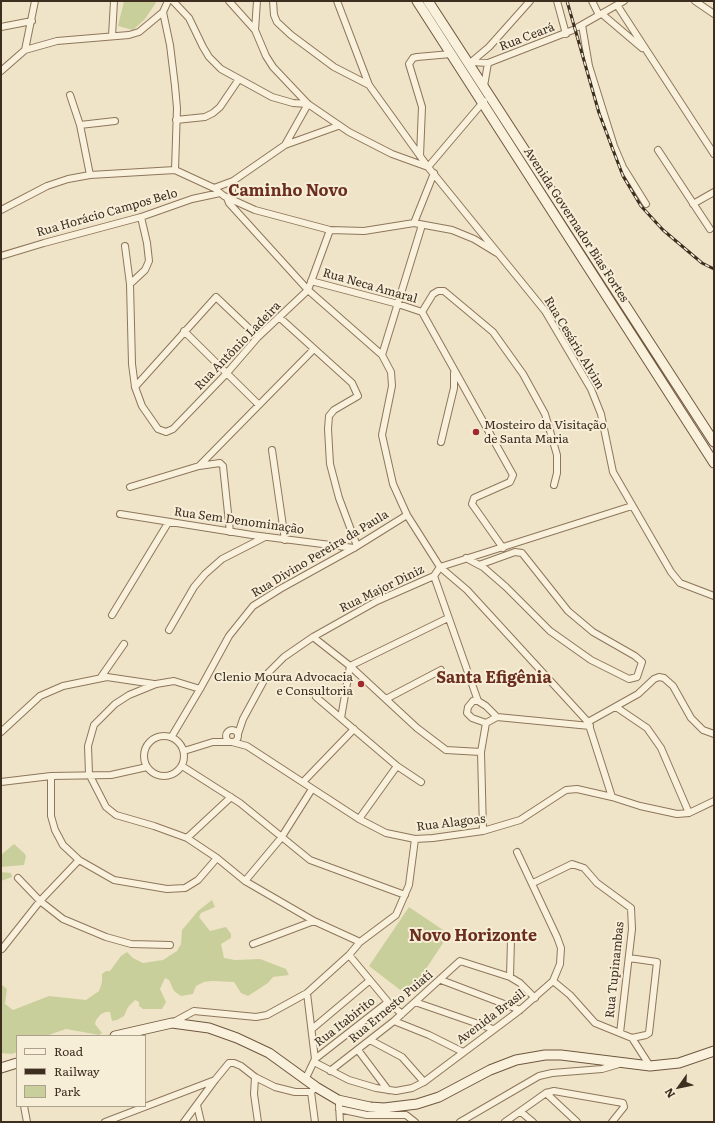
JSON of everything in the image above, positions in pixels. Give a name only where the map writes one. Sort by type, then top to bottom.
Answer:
[{"type":"main road","name":"Avenida Governador Bias Fortes","points":[[428,1],[471,63],[489,94],[714,442]]},
{"type":"main road","name":"Avenida Governador Bias Fortes","points":[[420,2],[451,54],[586,262],[714,464]]},
{"type":"main road","points":[[544,197],[552,192]]},
{"type":"main road","points":[[586,262],[594,256]]},
{"type":"main road","points":[[633,337],[639,338],[643,332]]},
{"type":"main road","points":[[642,351],[646,344],[652,346]]},
{"type":"main road","points":[[119,1035],[172,1023],[210,1028],[237,1038],[269,1053],[305,1080],[313,1090],[338,1104],[370,1108],[417,1104],[439,1096],[490,1070],[516,1060],[545,1055],[624,1062],[650,1066],[679,1063],[714,1051]]},
{"type":"main road","points":[[1,1068],[16,1063]]},
{"type":"street","points":[[25,50],[35,1]]},
{"type":"street","points":[[112,36],[114,1]]},
{"type":"street","points":[[1,71],[25,50],[57,41],[129,35],[139,32],[163,12],[168,1]]},
{"type":"street","points":[[173,1],[189,18],[209,57],[221,69],[283,101],[308,104]]},
{"type":"street","points":[[229,1],[255,30],[266,56],[273,67],[308,104],[338,126],[392,154],[428,167],[489,94]]},
{"type":"street","points":[[255,30],[257,1]]},
{"type":"street","points":[[273,1],[274,15],[277,22],[291,36],[334,67],[369,85]]},
{"type":"street","points":[[337,1],[369,85]]},
{"type":"street","points":[[462,69],[490,47],[530,1]]},
{"type":"street","points":[[557,1],[566,34]]},
{"type":"street","points":[[592,1],[600,15],[645,50]]},
{"type":"street","name":"Rua Ceará","points":[[471,63],[488,63],[566,34],[624,1]]},
{"type":"street","points":[[695,1],[714,14]]},
{"type":"street","points":[[617,5],[714,154]]},
{"type":"street","points":[[163,12],[173,64],[176,120],[175,170]]},
{"type":"street","points":[[1,27],[32,21]]},
{"type":"street","points":[[578,28],[614,146],[623,167],[646,204]]},
{"type":"street","points":[[420,157],[422,107],[409,64],[413,58],[417,57],[451,54]]},
{"type":"street","name":"Rua Ceará","points":[[484,86],[488,63]]},
{"type":"street","points":[[176,120],[205,117],[213,113],[220,107],[238,79]]},
{"type":"street","name":"Rua Cesário Alvim","points":[[369,85],[420,157],[545,311],[591,389],[601,414],[614,472],[671,572],[680,583],[714,596]]},
{"type":"street","points":[[70,95],[80,126],[90,175]]},
{"type":"street","points":[[285,145],[308,104]]},
{"type":"street","points":[[80,126],[114,121]]},
{"type":"street","points":[[214,188],[233,180],[285,145],[338,126]]},
{"type":"street","points":[[658,150],[710,229]]},
{"type":"street","points":[[1,210],[47,186],[68,179],[90,175],[175,170],[214,188],[229,199],[255,210],[330,230],[364,231],[414,223],[452,230],[474,239],[501,256]]},
{"type":"street","points":[[414,223],[434,173]]},
{"type":"street","points":[[233,180],[229,203],[308,290],[382,354],[391,372],[392,386],[382,435],[393,484],[407,515],[440,566],[467,590],[589,724],[612,797]]},
{"type":"street","points":[[693,204],[714,192]]},
{"type":"street","name":"Rua Horácio Campos Belo","points":[[1,256],[141,217],[192,199],[220,193]]},
{"type":"street","points":[[130,284],[145,270],[148,261],[147,243],[141,217]]},
{"type":"street","points":[[382,354],[422,225]]},
{"type":"street","name":"Rua Antônio Ladeira","points":[[135,387],[142,406],[158,429],[166,432],[173,429],[227,373],[258,337],[308,290],[330,230]]},
{"type":"street","points":[[125,246],[130,284],[132,364],[135,387]]},
{"type":"street","name":"Rua Neca Amaral","points":[[311,281],[398,304],[422,312]]},
{"type":"street","points":[[503,548],[472,504],[474,498],[510,482],[513,475],[422,312],[433,294],[438,291],[444,291],[493,332],[523,374],[545,414],[557,455],[557,473],[554,485]]},
{"type":"street","points":[[135,387],[216,297],[258,337]]},
{"type":"street","points":[[279,317],[313,350],[352,383],[358,396],[334,410],[329,416],[328,429],[330,464],[339,498],[356,547]]},
{"type":"street","points":[[184,331],[259,404]]},
{"type":"street","points":[[199,466],[313,350]]},
{"type":"street","points":[[441,442],[454,388],[454,371]]},
{"type":"street","points":[[272,450],[285,540]]},
{"type":"street","points":[[130,487],[199,466],[220,463],[223,466],[230,532]]},
{"type":"street","name":"Rua Major Diniz","points":[[238,735],[243,719],[268,673],[284,657],[313,636],[378,601],[434,576],[440,566],[503,548],[632,506]]},
{"type":"street","name":"Rua Sem Denominação","points":[[120,514],[168,523],[285,540],[356,547]]},
{"type":"street","name":"Rua Divino Pereira da Paula","points":[[172,736],[229,636],[253,606],[280,589],[356,547],[407,515]]},
{"type":"street","points":[[112,615],[168,523]]},
{"type":"street","points":[[169,630],[194,587],[205,574],[222,559],[265,537]]},
{"type":"street","points":[[466,558],[479,565],[506,587],[550,631],[591,660],[629,679],[637,677],[642,662],[635,656],[593,632],[568,611],[522,553],[515,552],[479,565]]},
{"type":"street","points":[[434,576],[478,701],[497,717]]},
{"type":"street","points":[[350,666],[448,618]]},
{"type":"street","points":[[313,636],[350,666],[416,728],[446,750],[481,752]]},
{"type":"street","points":[[101,677],[124,644]]},
{"type":"street","points":[[342,718],[350,666]]},
{"type":"street","points":[[386,699],[441,670]]},
{"type":"street","points":[[1,732],[40,696],[63,686],[101,677],[156,684]]},
{"type":"street","points":[[478,701],[473,701],[468,707],[467,713],[472,718],[486,723],[497,717],[589,724],[638,694],[654,679],[660,677],[664,678],[673,686],[692,718],[703,730],[714,734]]},
{"type":"street","points":[[200,689],[174,680],[156,684],[129,695],[115,704],[94,725],[88,746],[89,774],[106,807],[116,816],[154,826],[187,838],[217,858],[245,881],[314,921],[360,942]]},
{"type":"street","points":[[316,697],[397,766],[421,782]]},
{"type":"street","points":[[616,707],[647,728],[661,748],[689,813]]},
{"type":"street","name":"Rua Major Diniz","points":[[228,732],[243,719]]},
{"type":"street","points":[[482,832],[481,752],[486,723]]},
{"type":"street","points":[[303,782],[354,729]]},
{"type":"street","points":[[235,731],[238,735],[236,740],[231,742],[227,738],[228,732],[235,731]]},
{"type":"street","name":"Rua Alagoas","points":[[184,751],[213,742],[228,732]]},
{"type":"street","points":[[161,735],[172,736],[184,751],[182,766],[175,774],[165,776],[155,774],[147,767],[143,757],[145,747],[152,739],[161,735]]},
{"type":"street","name":"Rua Alagoas","points":[[238,735],[247,746],[359,819],[386,832],[414,839],[482,832],[520,820],[566,790],[577,790],[612,797],[640,806],[677,814],[689,813],[714,801]]},
{"type":"street","name":"Rua Alagoas","points":[[213,742],[231,742],[247,746]]},
{"type":"street","points":[[182,766],[240,802],[281,838],[310,860],[406,895]]},
{"type":"street","points":[[359,819],[397,766]]},
{"type":"street","points":[[1,782],[51,776],[89,774],[111,775],[147,767]]},
{"type":"street","points":[[51,776],[50,816],[55,830],[64,845],[79,860],[114,880],[167,889],[186,888],[198,880],[217,858]]},
{"type":"street","points":[[245,881],[281,838],[312,789]]},
{"type":"street","points":[[187,838],[231,797]]},
{"type":"street","points":[[172,1023],[194,1011],[256,1017],[267,1015],[308,993],[348,956],[360,942],[396,916],[409,886],[414,839]]},
{"type":"street","name":"Avenida Brasil","points":[[314,1061],[349,1080],[388,1090],[405,1090],[424,1082],[520,1010],[553,981],[560,964],[560,948],[557,937],[533,883],[517,852]]},
{"type":"street","points":[[2,949],[40,901],[79,860]]},
{"type":"street","name":"Rua Tupinambas","points":[[533,883],[572,864],[584,868],[597,883],[631,908],[632,919],[629,958],[620,1033]]},
{"type":"street","points":[[18,878],[40,901],[63,919],[106,937],[130,944],[170,945]]},
{"type":"street","points":[[253,944],[314,921]]},
{"type":"street","points":[[511,939],[510,977],[520,983],[535,998]]},
{"type":"street","points":[[348,956],[388,1002],[402,1014]]},
{"type":"street","points":[[629,958],[655,960],[657,962],[649,1033],[632,1038]]},
{"type":"street","name":"Rua Ernesto Puiati","points":[[330,1071],[394,1021],[441,980],[457,962],[466,962],[510,977]]},
{"type":"street","points":[[441,980],[520,1010]]},
{"type":"street","points":[[312,1029],[369,981]]},
{"type":"street","points":[[553,981],[570,995],[592,1020],[632,1038],[650,1066]]},
{"type":"street","points":[[305,1080],[314,1061],[308,993]]},
{"type":"street","name":"Rua Itabirito","points":[[314,1061],[388,1002]]},
{"type":"street","points":[[416,1002],[493,1029]]},
{"type":"street","points":[[394,1021],[429,1035],[462,1052]]},
{"type":"street","points":[[370,1040],[402,1056],[424,1082]]},
{"type":"street","points":[[358,1050],[388,1090]]},
{"type":"street","points":[[460,1122],[539,1076],[552,1073],[602,1069],[624,1062]]},
{"type":"street","points":[[184,1122],[229,1063],[234,1063],[255,1077],[286,1091],[299,1093],[313,1090],[315,1122]]},
{"type":"street","points":[[255,1077],[254,1094],[258,1122]]},
{"type":"street","points":[[146,1106],[215,1080]]},
{"type":"street","points":[[506,1122],[546,1094],[560,1091],[620,1101],[624,1104],[622,1110],[612,1122]]},
{"type":"street","points":[[546,1094],[577,1122]]},
{"type":"street","points":[[340,1122],[338,1104],[367,1115],[394,1119],[406,1115],[415,1122]]},
{"type":"street","points":[[197,1106],[201,1122]]},
{"type":"street","points":[[24,1107],[27,1122]]},
{"type":"street","points":[[105,1122],[144,1107]]},
{"type":"street","points":[[522,1112],[533,1122]]},
{"type":"street","points":[[367,1115],[368,1122]]},
{"type":"green space","points":[[124,1],[157,1],[145,19],[133,30],[118,26]]},
{"type":"green space","points":[[14,844],[26,856],[24,865],[1,867],[1,855]]},
{"type":"green space","points":[[1,872],[11,873],[12,877],[1,881]]},
{"type":"green space","points":[[212,900],[215,907],[201,913],[199,917],[210,931],[226,927],[231,934],[231,938],[221,944],[224,958],[235,960],[260,959],[286,969],[289,975],[273,977],[268,983],[248,996],[241,993],[234,982],[212,981],[204,982],[196,986],[193,994],[181,996],[174,991],[169,980],[165,978],[160,989],[166,1002],[162,1009],[143,1009],[139,1006],[139,1002],[135,1000],[128,1007],[124,1016],[117,1020],[112,1021],[110,1012],[101,1014],[96,1020],[95,1024],[102,1033],[99,1035],[66,1029],[49,1035],[16,1035],[16,1052],[12,1054],[1,1053],[1,984],[7,989],[5,1004],[13,1010],[49,996],[86,1000],[99,991],[102,982],[102,974],[106,971],[110,971],[121,956],[127,952],[133,958],[143,963],[163,960],[177,951],[181,944],[182,930],[198,911]]},
{"type":"green space","points":[[409,907],[449,934],[408,996],[369,966]]},
{"type":"railway","points":[[567,1],[599,113],[623,176],[641,206],[663,230],[702,263],[714,269]]},
{"type":"place","name":"Mosteiro da Visitação de Santa Maria","points":[[476,432]]},
{"type":"place","name":"Clenio Moura Advocacia e Consultoria","points":[[361,684]]},
{"type":"district","name":"Caminho Novo","points":[[288,191]]},
{"type":"district","name":"Santa Efigênia","points":[[494,678]]},
{"type":"district","name":"Novo Horizonte","points":[[473,936]]}]
